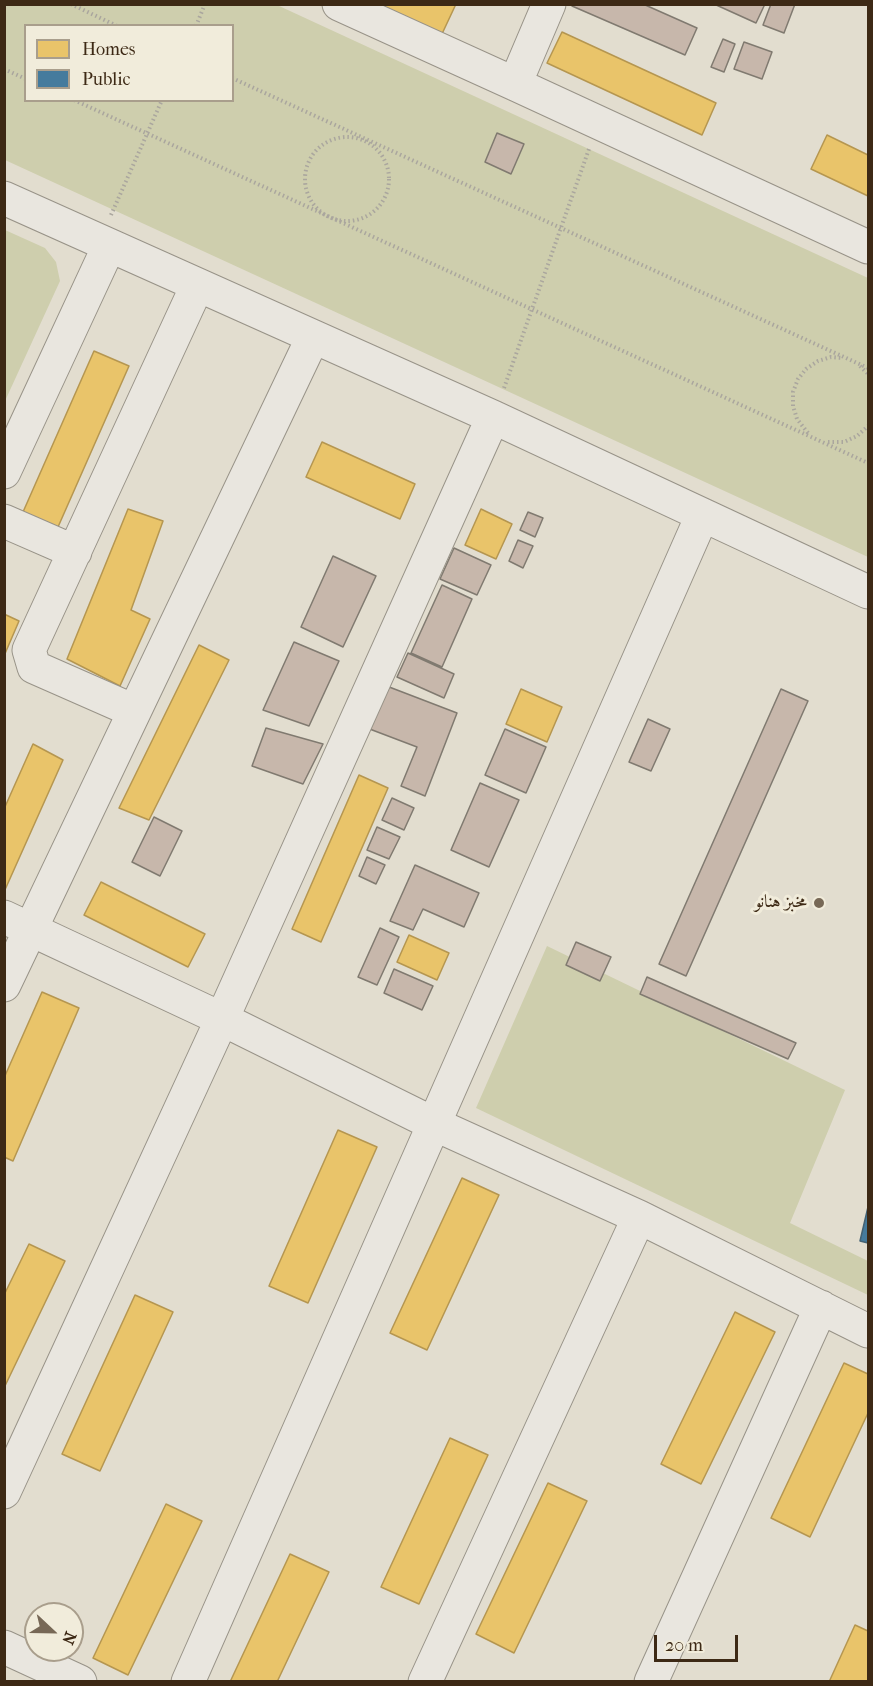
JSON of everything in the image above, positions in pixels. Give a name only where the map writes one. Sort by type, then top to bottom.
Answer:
[{"type":"street","points":[[339,4],[868,247]]},
{"type":"street","points":[[515,84],[549,4]]},
{"type":"street","points":[[4,198],[313,337],[499,404],[702,516],[868,592]]},
{"type":"street","points":[[4,472],[104,244]]},
{"type":"street","points":[[134,711],[34,667],[29,650],[197,286]]},
{"type":"street","points":[[4,985],[17,923],[134,711],[313,337]]},
{"type":"street","points":[[4,1492],[222,1019],[499,404]]},
{"type":"street","points":[[188,1682],[702,516]]},
{"type":"street","points":[[4,521],[75,552]]},
{"type":"street","points":[[17,923],[222,1019],[434,1124],[639,1217],[868,1331]]},
{"type":"street","points":[[425,1682],[639,1217]]},
{"type":"street","points":[[651,1682],[821,1307]]},
{"type":"street","points":[[4,1647],[80,1682]]},
{"type":"path","points":[[71,4],[113,24]]},
{"type":"path","points":[[197,24],[205,4]]},
{"type":"path","points":[[4,69],[24,78]]},
{"type":"path","points":[[234,79],[868,368]]},
{"type":"path","points":[[78,102],[868,463]]},
{"type":"path","points":[[104,244],[161,102]]},
{"type":"path","points":[[350,136],[364,140],[384,157],[389,183],[386,196],[368,215],[355,220],[342,221],[329,217],[317,209],[309,197],[305,183],[306,168],[312,155],[322,144],[335,138],[350,136]]},
{"type":"path","points":[[499,404],[590,149]]},
{"type":"path","points":[[868,374],[857,363],[845,358],[831,357],[818,361],[806,369],[798,379],[793,392],[792,406],[805,430],[816,438],[830,443],[844,442],[857,436],[868,426]]},
{"type":"green space","points":[[5,5],[277,5],[868,278],[868,557],[5,160]]},
{"type":"green space","points":[[5,230],[45,248],[56,262],[60,281],[5,401]]},
{"type":"green space","points":[[547,946],[845,1090],[790,1223],[868,1261],[868,1295],[476,1108]]},
{"type":"building: Homes","points":[[375,4],[456,4],[441,36]]},
{"type":"building: Homes","points":[[562,32],[716,103],[702,135],[547,63]]},
{"type":"building: Homes","points":[[827,135],[868,155],[868,196],[811,169]]},
{"type":"building: Homes","points":[[94,351],[129,366],[58,527],[23,512]]},
{"type":"building: Homes","points":[[322,442],[415,484],[400,519],[306,477]]},
{"type":"building: Homes","points":[[128,509],[163,521],[131,610],[150,619],[120,686],[67,659]]},
{"type":"building: Homes","points":[[481,509],[512,524],[496,559],[465,545]]},
{"type":"building: Homes","points":[[4,614],[19,621],[4,656]]},
{"type":"building: Homes","points":[[199,645],[229,660],[149,820],[119,808]]},
{"type":"building: Homes","points":[[521,689],[562,707],[547,742],[506,724]]},
{"type":"building: Homes","points":[[33,744],[63,760],[4,892],[4,809]]},
{"type":"building: Homes","points":[[359,775],[388,788],[321,942],[292,929]]},
{"type":"building: Homes","points":[[101,882],[205,934],[188,967],[84,915]]},
{"type":"building: Homes","points":[[409,935],[449,953],[437,980],[397,962]]},
{"type":"building: Homes","points":[[42,992],[79,1008],[13,1161],[4,1157],[4,1078]]},
{"type":"building: Homes","points":[[338,1130],[377,1147],[308,1303],[269,1286]]},
{"type":"building: Homes","points":[[462,1178],[499,1195],[427,1350],[390,1333]]},
{"type":"building: Homes","points":[[29,1244],[65,1261],[4,1388],[4,1295]]},
{"type":"building: Homes","points":[[135,1295],[173,1312],[100,1471],[62,1454]]},
{"type":"building: Homes","points":[[735,1312],[775,1332],[701,1484],[661,1464]]},
{"type":"building: Homes","points":[[844,1363],[868,1374],[868,1413],[810,1537],[771,1518]]},
{"type":"building: Homes","points":[[450,1438],[488,1455],[419,1604],[381,1587]]},
{"type":"building: Homes","points":[[548,1483],[587,1501],[514,1653],[476,1634]]},
{"type":"building: Homes","points":[[166,1504],[202,1521],[128,1675],[93,1658]]},
{"type":"building: Homes","points":[[290,1554],[329,1572],[277,1682],[230,1682]]},
{"type":"building: Homes","points":[[855,1625],[868,1631],[868,1682],[829,1682]]},
{"type":"building: Public","points":[[868,1207],[868,1243],[860,1241]]},
{"type":"building: Other","points":[[573,4],[643,4],[697,28],[685,55],[572,6]]},
{"type":"building: Other","points":[[714,4],[765,4],[756,23]]},
{"type":"building: Other","points":[[771,4],[795,4],[784,33],[763,25]]},
{"type":"building: Other","points":[[723,39],[735,44],[724,72],[711,67]]},
{"type":"building: Other","points":[[744,42],[772,52],[762,79],[734,69]]},
{"type":"building: Other","points":[[497,133],[524,144],[511,174],[485,162]]},
{"type":"building: Other","points":[[528,512],[543,518],[535,537],[520,530]]},
{"type":"building: Other","points":[[518,540],[533,546],[523,568],[509,561]]},
{"type":"building: Other","points":[[454,548],[491,565],[477,595],[440,579]]},
{"type":"building: Other","points":[[333,556],[376,576],[343,647],[301,627]]},
{"type":"building: Other","points":[[442,585],[472,599],[442,667],[411,653]]},
{"type":"building: Other","points":[[294,642],[339,661],[309,726],[263,710]]},
{"type":"building: Other","points":[[408,653],[454,674],[444,698],[397,677]]},
{"type":"building: Other","points":[[384,685],[457,713],[425,796],[401,786],[417,747],[367,728]]},
{"type":"building: Other","points":[[781,689],[808,701],[686,976],[659,964]]},
{"type":"building: Other","points":[[648,719],[670,729],[651,771],[629,762]]},
{"type":"building: Other","points":[[266,728],[323,744],[303,784],[252,766]]},
{"type":"building: Other","points":[[505,729],[546,747],[526,793],[485,775]]},
{"type":"building: Other","points":[[480,783],[519,800],[489,867],[451,850]]},
{"type":"building: Other","points":[[392,798],[414,808],[404,830],[382,820]]},
{"type":"building: Other","points":[[154,817],[182,831],[160,876],[132,862]]},
{"type":"building: Other","points":[[377,827],[400,837],[389,859],[367,850]]},
{"type":"building: Other","points":[[367,857],[385,865],[376,884],[359,876]]},
{"type":"building: Other","points":[[415,865],[479,893],[464,927],[423,909],[413,930],[390,921]]},
{"type":"building: Other","points":[[380,928],[399,937],[377,985],[358,977]]},
{"type":"building: Other","points":[[576,942],[611,957],[600,981],[566,965]]},
{"type":"building: Other","points":[[394,969],[433,986],[422,1010],[384,993]]},
{"type":"building: Other","points":[[647,977],[796,1043],[788,1059],[640,994]]},
{"type":"place","name":"مخبز هنانو","points":[[819,903]]}]
